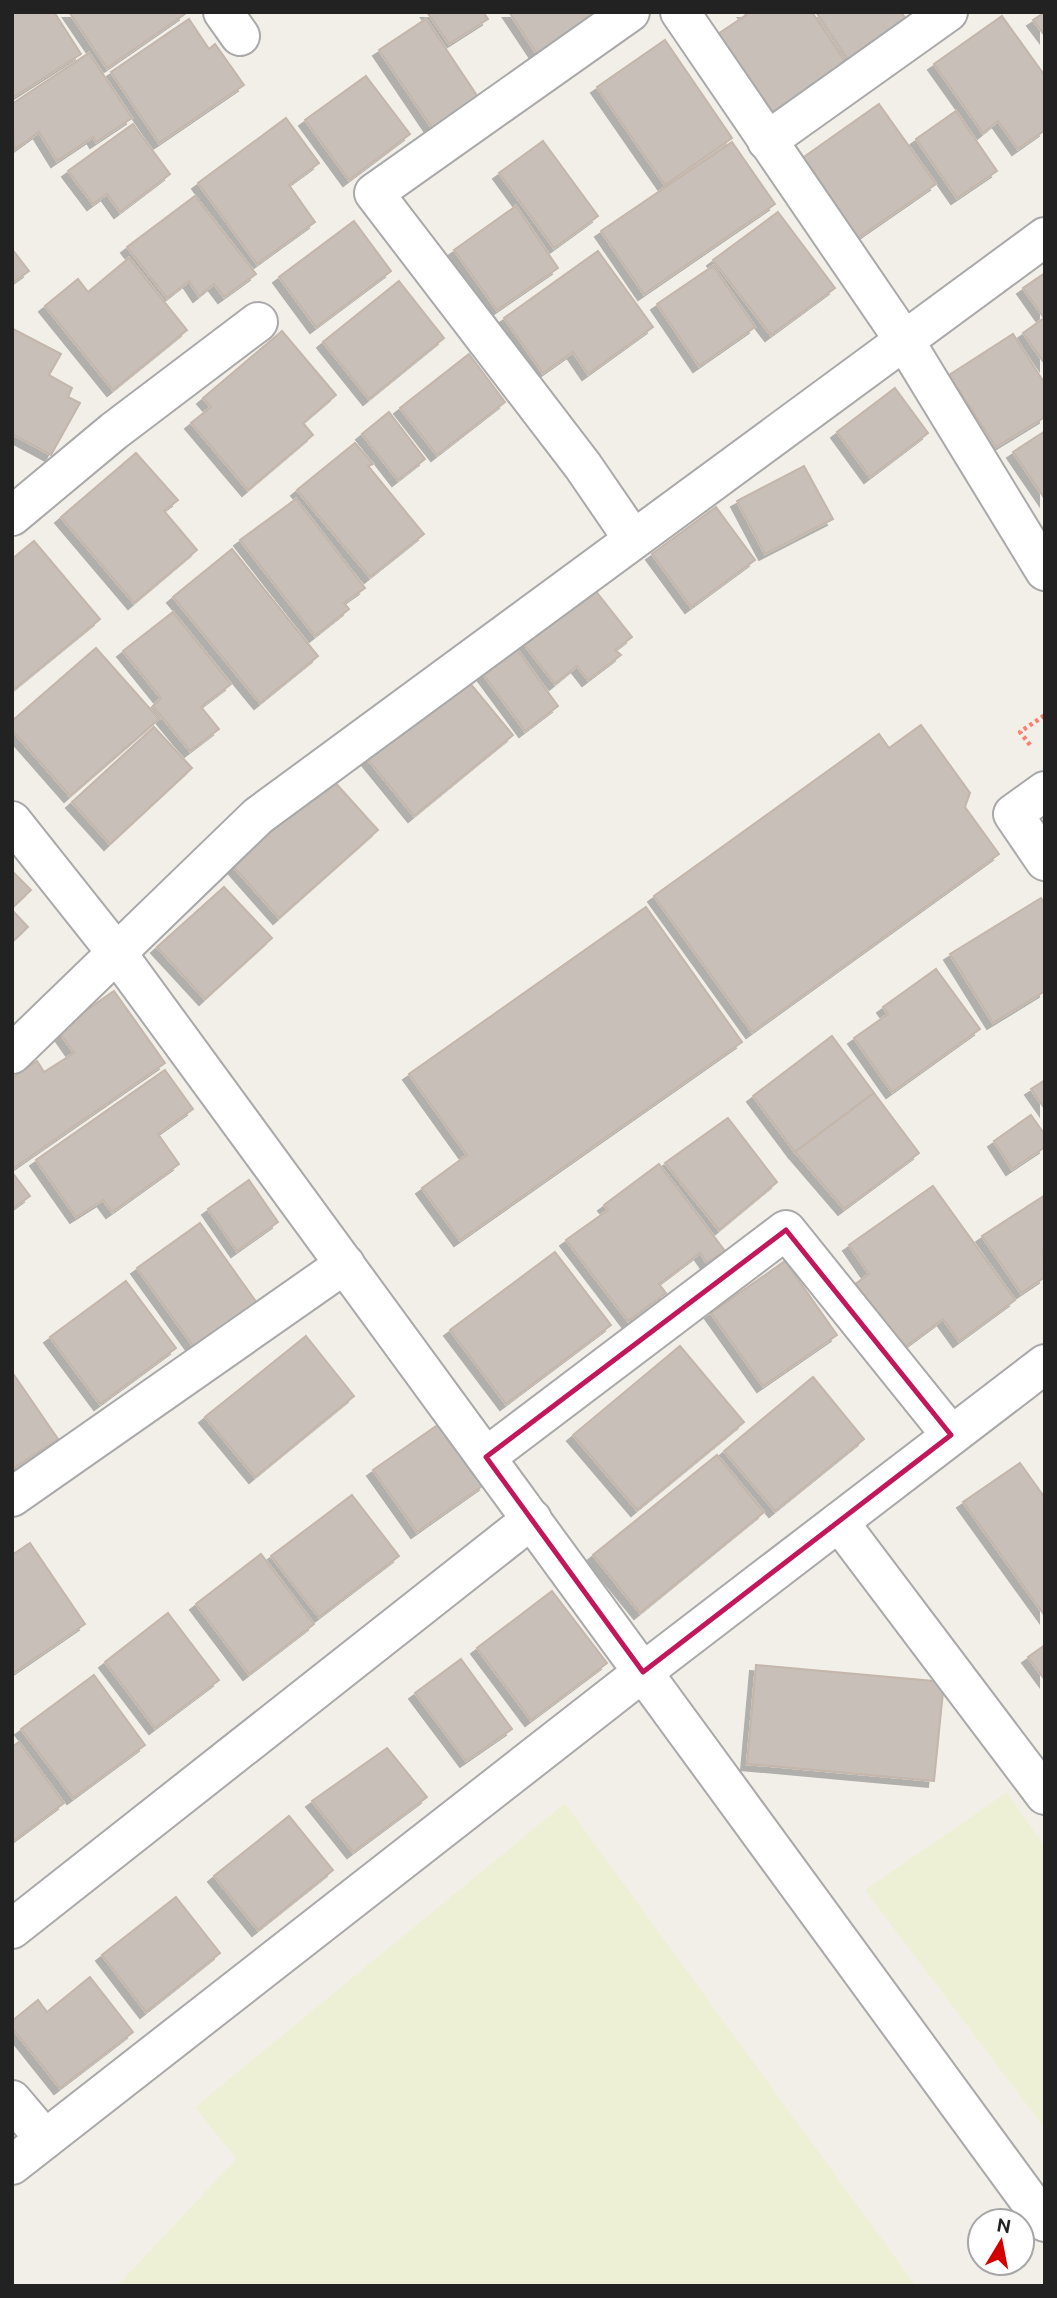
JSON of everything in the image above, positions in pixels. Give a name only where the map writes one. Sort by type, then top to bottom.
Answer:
[{"type":"street","points":[[630,12],[374,193],[583,466],[633,540]]},
{"type":"street","points":[[680,12],[904,340],[1045,571]]},
{"type":"street","points":[[768,141],[948,12]]},
{"type":"street","points":[[12,1055],[258,816],[1045,237]]},
{"type":"street","points":[[12,516],[114,431],[258,322]]},
{"type":"street","points":[[1045,791],[1013,814],[1045,861]]},
{"type":"street","points":[[12,821],[116,952],[1045,2222]]},
{"type":"street","points":[[486,1457],[786,1230],[951,1435]]},
{"type":"street","points":[[12,1497],[345,1264]]},
{"type":"street","points":[[12,2165],[643,1672],[1045,1364]]},
{"type":"street","points":[[12,1929],[532,1519]]},
{"type":"street","points":[[839,1522],[1045,1795]]},
{"type":"street","points":[[12,2100],[46,2139]]},
{"type":"path","points":[[1020,732],[1045,715]]},
{"type":"highlighted area","points":[[786,1230],[951,1435],[643,1672],[486,1457]]},
{"type":"green space","points":[[1007,1792],[1045,1847],[1045,2129],[865,1890]]},
{"type":"green space","points":[[565,1803],[916,2286],[117,2286],[236,2159],[195,2107]]},
{"type":"building","points":[[12,12],[54,12],[81,54],[12,98]]},
{"type":"building","points":[[69,12],[184,12],[185,14],[107,68]]},
{"type":"building","points":[[427,12],[483,12],[488,19],[449,44]]},
{"type":"building","points":[[509,12],[593,12],[596,15],[537,54]]},
{"type":"building","points":[[744,12],[812,12],[850,69],[772,122],[715,36],[746,15]]},
{"type":"building","points":[[816,12],[901,12],[911,26],[852,65]]},
{"type":"building","points":[[1045,12],[1045,36],[1033,20]]},
{"type":"building","points":[[1002,16],[1045,76],[1045,130],[1018,149],[998,121],[983,133],[934,64]]},
{"type":"building","points":[[189,19],[209,49],[215,44],[244,85],[159,143],[111,72]]},
{"type":"building","points":[[426,19],[480,100],[434,131],[379,50]]},
{"type":"building","points":[[665,40],[732,138],[665,185],[597,87]]},
{"type":"building","points":[[89,53],[132,118],[96,142],[93,137],[57,161],[39,132],[14,150],[12,104]]},
{"type":"building","points":[[366,76],[410,134],[349,180],[305,120]]},
{"type":"building","points":[[879,104],[936,184],[858,238],[801,159]]},
{"type":"building","points":[[956,111],[997,171],[957,198],[916,139]]},
{"type":"building","points":[[286,118],[319,163],[289,185],[315,222],[257,264],[198,183]]},
{"type":"building","points":[[133,124],[170,174],[120,212],[107,194],[93,204],[68,171]]},
{"type":"building","points":[[543,141],[598,216],[554,248],[499,173]]},
{"type":"building","points":[[732,142],[775,204],[644,294],[601,231]]},
{"type":"building","points":[[195,196],[256,274],[224,297],[214,284],[199,296],[189,281],[167,298],[127,247]]},
{"type":"building","points":[[516,206],[558,268],[497,310],[454,250]]},
{"type":"building","points":[[778,212],[835,288],[771,335],[713,260]]},
{"type":"building","points":[[354,221],[391,271],[316,327],[279,277]]},
{"type":"building","points":[[12,249],[29,271],[12,283]]},
{"type":"building","points":[[598,251],[653,327],[588,374],[573,352],[543,373],[504,318]]},
{"type":"building","points":[[129,258],[187,330],[113,390],[45,306],[78,279],[88,292]]},
{"type":"building","points":[[713,266],[755,327],[699,366],[657,304]]},
{"type":"building","points":[[1045,273],[1045,364],[1023,333],[1044,318],[1023,288]]},
{"type":"building","points":[[399,281],[444,338],[369,399],[323,342]]},
{"type":"building","points":[[13,329],[61,354],[49,375],[72,388],[68,397],[80,403],[51,455],[12,434]]},
{"type":"building","points":[[282,331],[336,395],[303,423],[313,435],[248,490],[191,423],[211,407],[203,398]]},
{"type":"building","points":[[1013,334],[1045,384],[1045,417],[996,447],[949,375]]},
{"type":"building","points":[[469,354],[505,402],[437,455],[400,408]]},
{"type":"building","points":[[895,388],[928,433],[870,477],[837,432]]},
{"type":"building","points":[[389,412],[425,459],[398,480],[362,434]]},
{"type":"building","points":[[1045,431],[1045,499],[1013,452]]},
{"type":"building","points":[[355,443],[373,464],[368,466],[424,534],[370,577],[297,490]]},
{"type":"building","points":[[136,453],[178,500],[164,511],[197,550],[134,603],[61,517]]},
{"type":"building","points":[[804,466],[833,519],[765,554],[737,501]]},
{"type":"building","points":[[296,499],[365,588],[344,603],[349,609],[315,636],[240,540]]},
{"type":"building","points":[[716,507],[755,560],[691,607],[652,554]]},
{"type":"building","points":[[34,541],[100,619],[12,691],[12,559]]},
{"type":"building","points":[[232,549],[318,656],[260,703],[173,597]]},
{"type":"building","points":[[591,585],[632,637],[615,650],[621,655],[588,680],[577,666],[555,684],[520,639]]},
{"type":"building","points":[[173,612],[231,684],[201,707],[219,729],[190,751],[153,706],[161,698],[123,651]]},
{"type":"building","points":[[96,648],[159,719],[70,796],[12,730],[12,721]]},
{"type":"building","points":[[517,649],[558,706],[525,731],[483,674]]},
{"type":"building","points":[[464,676],[513,735],[414,816],[365,756]]},
{"type":"building","points":[[921,725],[970,793],[965,807],[999,854],[752,1032],[654,896],[879,734],[889,748]]},
{"type":"building","points":[[154,727],[192,768],[110,844],[72,802]]},
{"type":"building","points":[[331,778],[378,830],[279,918],[233,866]]},
{"type":"building","points":[[12,871],[31,890],[12,908]]},
{"type":"building","points":[[224,887],[272,938],[205,999],[157,947]]},
{"type":"building","points":[[1041,898],[1045,904],[1045,991],[993,1023],[950,954]]},
{"type":"building","points":[[646,907],[742,1042],[460,1240],[422,1188],[467,1155],[409,1074]]},
{"type":"building","points":[[12,910],[28,927],[12,942]]},
{"type":"building","points":[[936,969],[980,1029],[892,1092],[854,1038],[888,1014],[883,1007]]},
{"type":"building","points":[[114,991],[165,1063],[14,1168],[12,1078],[37,1061],[44,1072],[74,1053],[58,1030]]},
{"type":"building","points":[[832,1036],[874,1093],[795,1152],[753,1096]]},
{"type":"building","points":[[165,1070],[193,1109],[158,1134],[179,1164],[112,1212],[103,1200],[76,1217],[36,1160]]},
{"type":"building","points":[[1045,1080],[1045,1109],[1031,1089]]},
{"type":"building","points":[[874,1093],[919,1153],[844,1209],[795,1152]]},
{"type":"building","points":[[1031,1115],[1045,1135],[1045,1147],[1012,1169],[994,1141]]},
{"type":"building","points":[[728,1118],[777,1182],[719,1230],[665,1163]]},
{"type":"building","points":[[659,1164],[725,1251],[707,1263],[700,1253],[659,1284],[666,1293],[628,1321],[566,1240],[608,1210],[604,1205]]},
{"type":"building","points":[[12,1172],[30,1196],[12,1209]]},
{"type":"building","points":[[249,1180],[278,1222],[237,1251],[208,1209]]},
{"type":"building","points":[[933,1186],[1015,1300],[959,1341],[943,1319],[901,1350],[854,1285],[869,1274],[849,1245]]},
{"type":"building","points":[[1045,1195],[1045,1277],[1021,1293],[982,1236]]},
{"type":"building","points":[[200,1223],[257,1303],[194,1347],[137,1268]]},
{"type":"building","points":[[555,1252],[611,1325],[506,1404],[450,1330]]},
{"type":"building","points":[[785,1261],[837,1335],[763,1386],[711,1313]]},
{"type":"building","points":[[126,1281],[176,1348],[100,1404],[50,1337]]},
{"type":"building","points":[[306,1336],[354,1396],[255,1477],[205,1417]]},
{"type":"building","points":[[680,1346],[744,1422],[637,1510],[573,1435]]},
{"type":"building","points":[[12,1372],[58,1439],[12,1469]]},
{"type":"building","points":[[813,1377],[864,1439],[775,1511],[724,1451]]},
{"type":"building","points":[[442,1422],[485,1484],[417,1532],[373,1470]]},
{"type":"building","points":[[717,1455],[764,1512],[640,1613],[593,1555]]},
{"type":"building","points":[[1020,1463],[1045,1498],[1045,1616],[963,1502]]},
{"type":"building","points":[[352,1495],[399,1556],[319,1617],[271,1556]]},
{"type":"building","points":[[30,1543],[85,1624],[12,1674],[12,1555]]},
{"type":"building","points":[[261,1554],[314,1624],[249,1674],[196,1604]]},
{"type":"building","points":[[552,1591],[607,1663],[531,1720],[477,1648]]},
{"type":"building","points":[[168,1613],[219,1680],[155,1728],[105,1662]]},
{"type":"building","points":[[1045,1645],[1045,1680],[1028,1657]]},
{"type":"building","points":[[461,1659],[512,1729],[466,1761],[415,1693]]},
{"type":"building","points":[[756,1665],[944,1682],[934,1781],[747,1764]]},
{"type":"building","points":[[94,1675],[145,1745],[73,1798],[21,1729]]},
{"type":"building","points":[[19,1742],[64,1803],[12,1842],[12,1747]]},
{"type":"building","points":[[387,1748],[427,1797],[353,1852],[312,1801]]},
{"type":"building","points":[[289,1816],[333,1870],[258,1930],[214,1876]]},
{"type":"building","points":[[176,1897],[220,1953],[146,2012],[102,1955]]},
{"type":"building","points":[[90,1977],[133,2032],[60,2088],[12,2028],[12,2021],[38,2000],[47,2012]]}]
